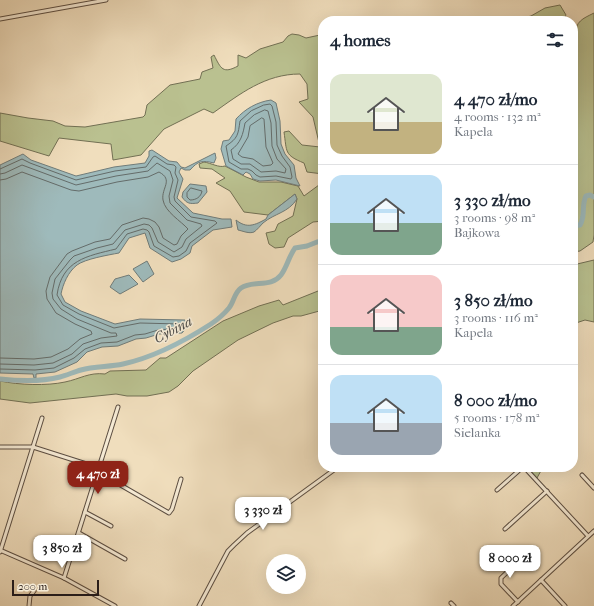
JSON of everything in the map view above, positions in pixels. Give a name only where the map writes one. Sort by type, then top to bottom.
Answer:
[{"type":"street","points":[[0,19],[106,0]]},
{"type":"street","points":[[64,578],[118,407]]},
{"type":"street","points":[[42,418],[0,551],[64,578],[115,606]]},
{"type":"street","points":[[0,447],[33,447],[98,470],[170,513],[181,479]]},
{"type":"street","points":[[198,606],[228,551],[234,544],[252,529],[331,472]]},
{"type":"street","points":[[497,490],[517,472]]},
{"type":"street","points":[[528,472],[547,490],[588,536]]},
{"type":"street","points":[[582,475],[594,488]]},
{"type":"street","points":[[505,529],[547,490]]},
{"type":"street","points":[[85,512],[111,526]]},
{"type":"street","points":[[514,606],[594,531]]},
{"type":"street","points":[[79,532],[125,559]]},
{"type":"street","points":[[518,602],[501,584],[501,578],[523,557]]},
{"type":"street","points":[[541,580],[565,606]]},
{"type":"street","points":[[29,606],[30,596],[34,591]]},
{"type":"green space","points":[[560,5],[566,15],[531,16],[545,8]]},
{"type":"green space","points":[[594,13],[594,235],[593,242],[578,251],[578,23]]},
{"type":"green space","points":[[292,34],[306,38],[318,35],[318,138],[313,117],[299,102],[308,99],[307,84],[300,74],[275,77],[264,81],[243,92],[213,113],[204,109],[164,129],[141,155],[113,160],[111,144],[59,138],[49,156],[0,141],[0,113],[53,121],[65,126],[85,127],[143,117],[145,115],[147,105],[170,85],[200,79],[202,72],[213,68],[211,57],[214,55],[223,69],[229,70],[238,66],[238,55],[246,58],[260,49],[283,42]]},
{"type":"green space","points":[[289,131],[302,145],[318,147],[318,173],[307,172],[304,163],[290,155],[286,148],[284,132]]},
{"type":"green space","points":[[204,162],[218,166],[225,166],[259,182],[281,182],[298,186],[304,196],[318,186],[318,222],[313,222],[288,238],[284,247],[275,248],[269,244],[266,233],[275,231],[278,224],[293,216],[297,199],[295,194],[268,215],[244,212],[230,191],[216,183],[225,178],[212,169],[200,168],[199,164]]},
{"type":"green space","points":[[594,260],[594,322],[585,320],[578,322],[578,264]]},
{"type":"green space","points":[[318,291],[318,311],[301,316],[293,316],[273,323],[238,340],[193,371],[178,386],[169,392],[147,396],[127,396],[116,394],[30,403],[0,399],[0,381],[24,384],[50,384],[65,382],[89,375],[105,374],[110,371],[146,370],[160,358],[166,358],[223,321],[259,306],[279,300],[283,305]]},
{"type":"green space","points":[[532,472],[540,472],[537,478]]},
{"type":"water","points":[[271,100],[276,103],[280,121],[281,144],[285,154],[294,165],[296,178],[300,186],[276,180],[260,181],[253,179],[250,174],[246,172],[243,175],[226,166],[221,149],[223,141],[229,140],[235,131],[236,119],[252,106]]},
{"type":"water","points":[[152,150],[169,161],[177,162],[181,167],[185,168],[215,153],[216,158],[214,163],[200,162],[190,170],[181,168],[179,172],[183,179],[177,198],[193,213],[222,219],[231,219],[232,227],[213,230],[192,246],[190,253],[181,259],[172,262],[150,248],[145,233],[129,238],[119,253],[91,259],[77,265],[66,278],[61,294],[65,302],[81,311],[115,324],[140,319],[185,320],[187,327],[182,333],[159,334],[136,339],[118,346],[102,347],[87,352],[77,362],[55,372],[36,374],[36,378],[34,378],[33,374],[0,373],[0,165],[23,154],[31,160],[76,176],[114,167],[145,163],[149,156],[149,151]]},
{"type":"water","points":[[190,184],[206,186],[207,192],[198,203],[189,203],[182,197],[183,192]]},
{"type":"water","points":[[295,194],[297,199],[290,207],[263,223],[254,232],[248,233],[238,230],[236,220],[247,225],[258,223],[266,219],[268,215]]},
{"type":"water","points":[[147,261],[154,274],[143,282],[133,269]]},
{"type":"water","points":[[129,275],[138,284],[120,294],[110,287],[115,279]]},
{"type":"waterway","name":"Cybina","points":[[578,225],[582,222],[586,196],[590,195],[594,197]]},
{"type":"waterway","name":"Cybina","points":[[0,379],[30,381],[53,379],[86,369],[123,364],[158,353],[190,337],[216,321],[229,308],[237,292],[241,288],[251,284],[267,283],[277,279],[283,272],[295,248],[318,242]]}]
